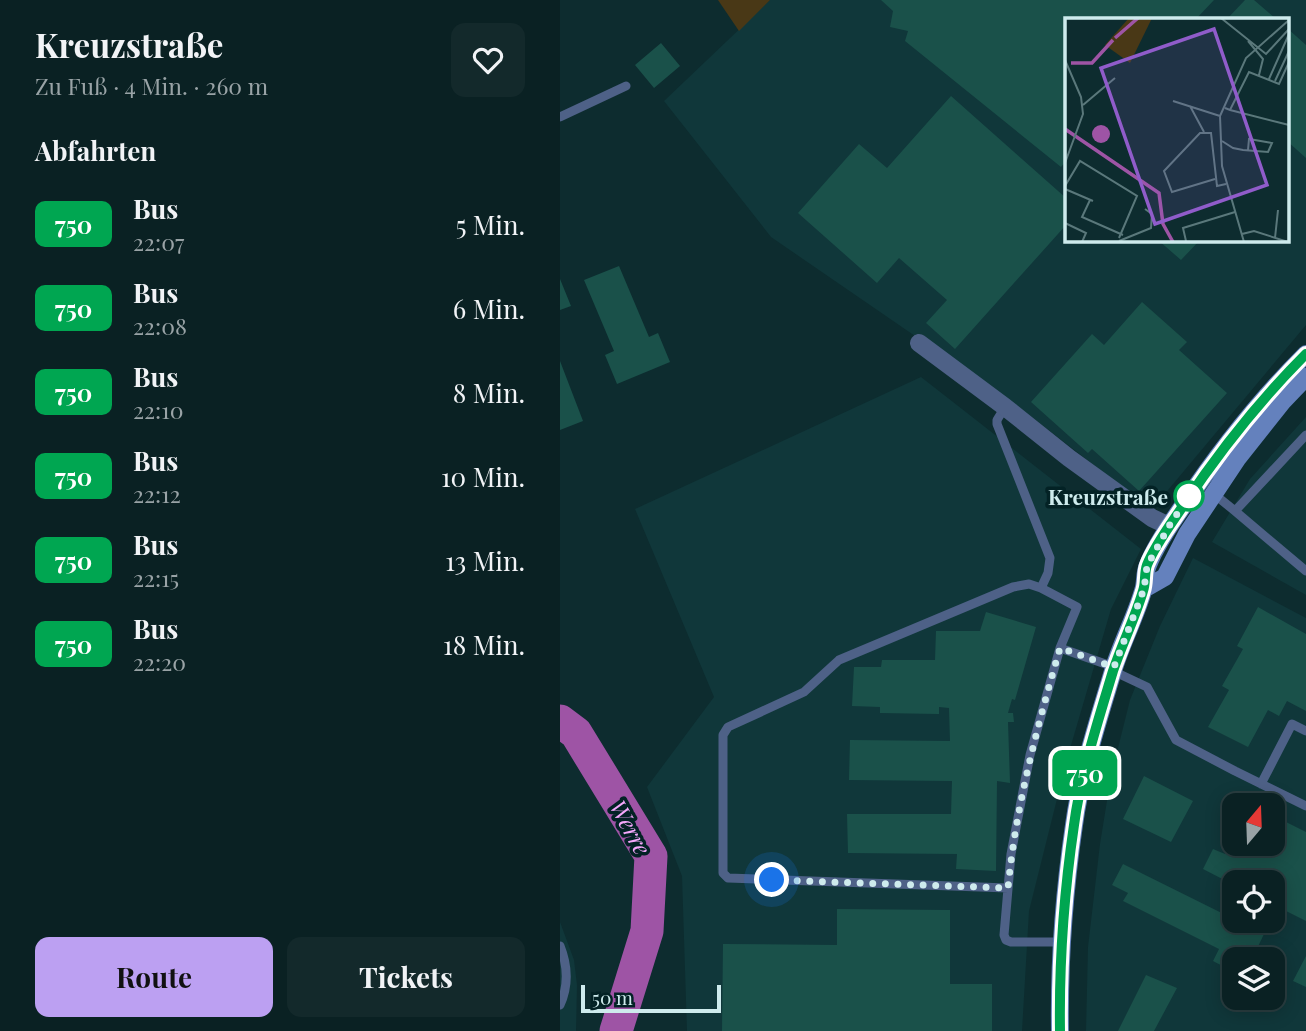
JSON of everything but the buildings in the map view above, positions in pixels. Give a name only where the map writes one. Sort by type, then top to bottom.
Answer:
[{"type":"main road","points":[[1060,1031],[1063,942],[1074,824],[1084,776],[1114,669],[1144,589],[1147,566],[1169,526],[1200,480],[1278,382],[1306,354]]},
{"type":"main road","points":[[1144,589],[1166,578],[1187,534],[1237,459],[1306,377]]},
{"type":"street","points":[[919,343],[1079,466],[1152,518],[1169,526]]},
{"type":"lane","points":[[560,117],[626,86]]},
{"type":"lane","points":[[1005,407],[997,424],[1050,558],[1048,573],[1041,588]]},
{"type":"lane","points":[[1235,511],[1306,435]]},
{"type":"lane","points":[[1200,480],[1306,571]]},
{"type":"lane","points":[[1008,888],[728,878],[723,873],[723,735],[728,727],[804,692],[839,660],[1013,587],[1029,584],[1077,607],[1060,648],[1030,755],[1011,854],[1004,935],[1010,942],[1063,942]]},
{"type":"lane","points":[[1060,648],[1114,669],[1147,687],[1175,740],[1306,806]]},
{"type":"lane","points":[[1261,784],[1292,724],[1306,731]]},
{"type":"lane","points":[[560,946],[567,967],[565,993],[560,1005]]},
{"type":"shaded area","points":[[718,0],[770,0],[739,31]]},
{"type":"shaded area","points":[[770,0],[1306,0],[1306,325],[1153,508],[1144,504],[1024,411],[771,237],[664,101]]},
{"type":"shaded area","points":[[921,377],[1141,549],[1111,609],[1067,759],[1029,911],[1022,1031],[687,1031],[682,876],[647,787],[714,697],[635,509]]},
{"type":"shaded area","points":[[1306,417],[1306,595],[1212,542],[1250,479]]},
{"type":"shaded area","points":[[1193,558],[1306,618],[1306,1031],[1086,1031],[1088,947],[1100,844],[1111,776],[1130,700],[1160,626]]},
{"type":"shaded area","points":[[560,922],[574,960],[577,985],[576,1031],[560,1031]]},
{"type":"waterway","name":"Werre","points":[[560,721],[576,733],[651,856],[647,931],[616,1031]]},
{"type":"bus line","name":"750","points":[[1060,1031],[1063,926],[1074,824],[1096,730],[1114,667],[1144,589],[1147,566],[1169,526],[1200,480],[1278,382],[1306,354]]},
{"type":"place","name":"Kreuzstraße","points":[[1189,496]]},
{"type":"route","points":[[772,880],[1008,888],[1011,854],[1030,755],[1060,648],[1114,667],[1144,589],[1147,566],[1189,496]]}]
